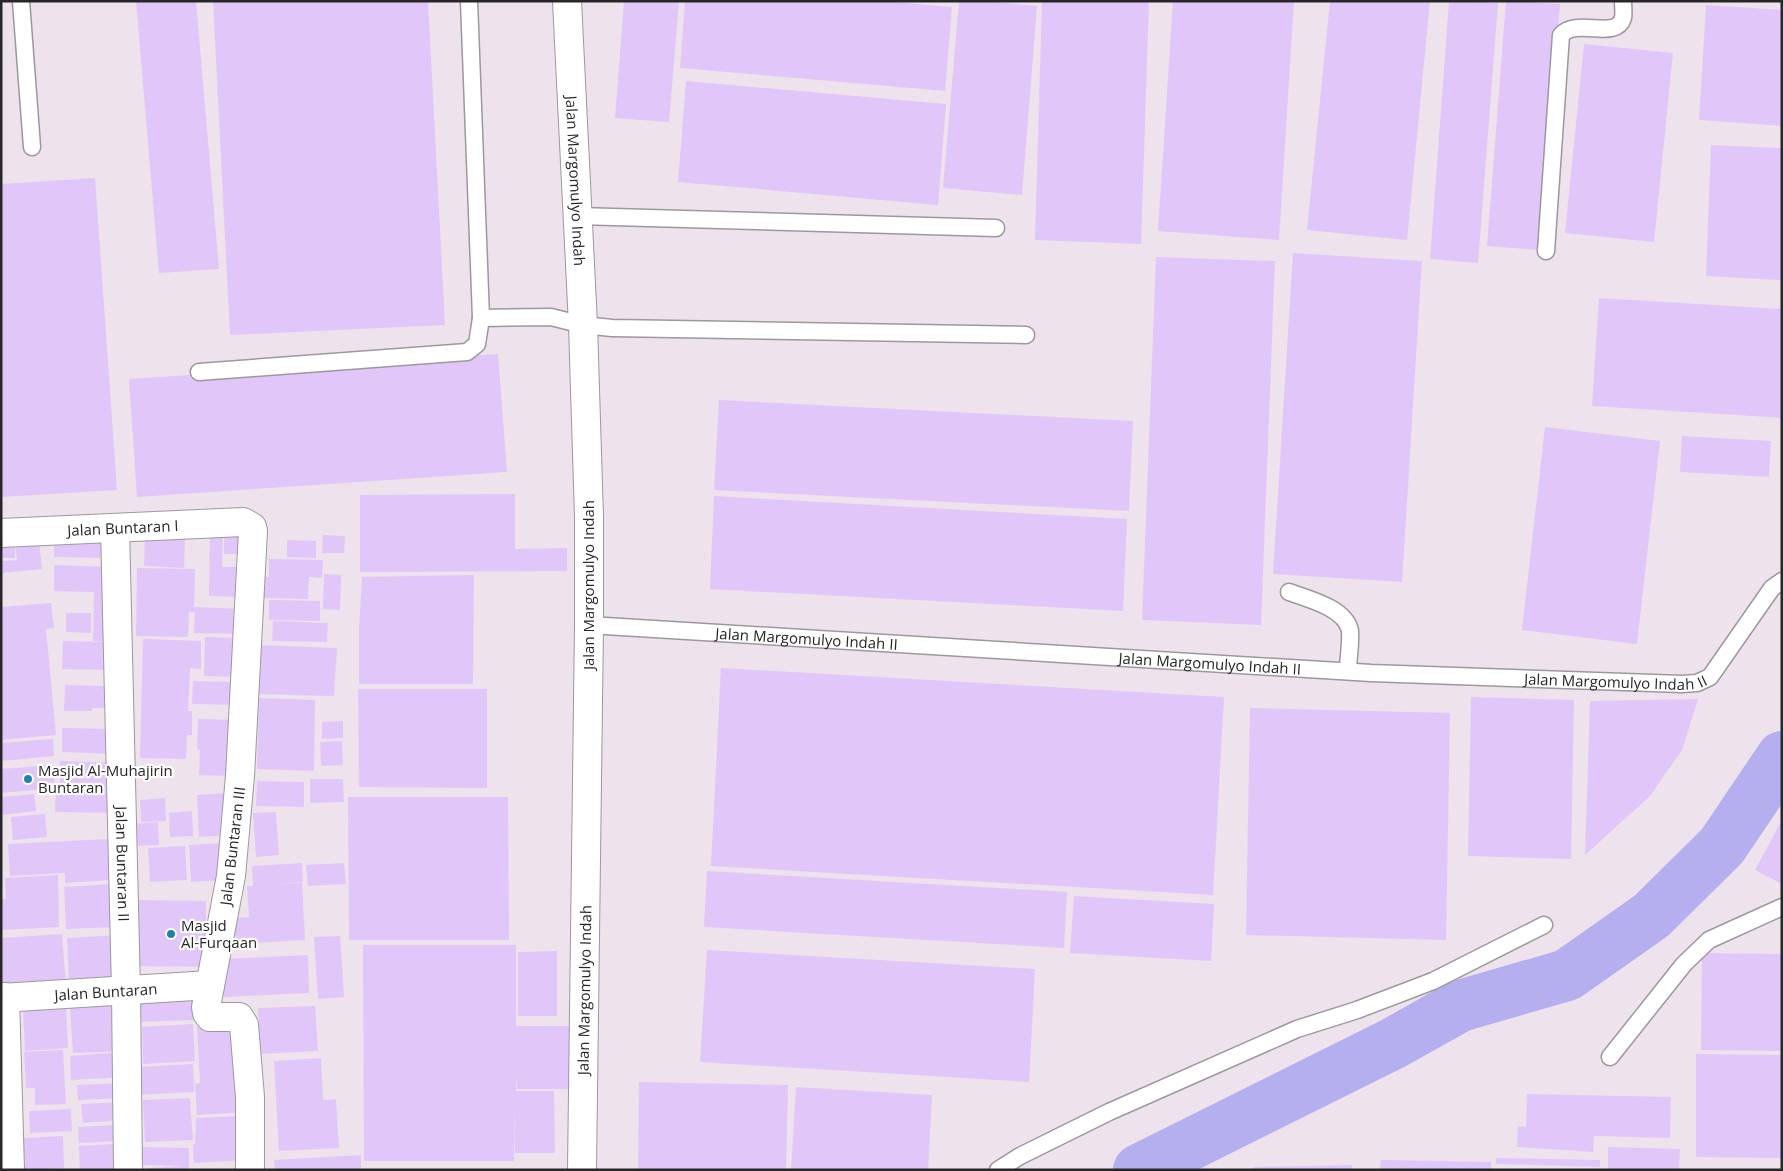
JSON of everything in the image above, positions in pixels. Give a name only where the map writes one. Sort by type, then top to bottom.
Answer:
[{"type":"street","name":"Jalan Margomulyo Indah","points":[[567,1],[583,325],[588,517],[589,624],[582,1170]]},
{"type":"street","name":"Jalan Buntaran I","points":[[1,533],[243,522],[246,524]]},
{"type":"street","name":"Jalan Buntaran III","points":[[246,524],[252,527],[254,531],[240,776],[231,876],[206,1007],[207,1014],[210,1016],[239,1017],[244,1025],[250,1097],[250,1170]]},
{"type":"street","name":"Jalan Buntaran II","points":[[115,528],[126,991],[128,1170]]},
{"type":"street","name":"Jalan Buntaran","points":[[3,997],[210,985]]},
{"type":"street","points":[[3,997],[10,1170]]},
{"type":"lane","points":[[21,1],[32,148]]},
{"type":"lane","points":[[199,372],[467,352],[477,344],[481,318],[469,1]]},
{"type":"lane","points":[[1546,251],[1561,35],[1566,30],[1572,28],[1612,29],[1623,18],[1623,1]]},
{"type":"lane","points":[[578,216],[996,228]]},
{"type":"lane","points":[[481,318],[551,317],[583,325],[622,328],[1026,335]]},
{"type":"lane","name":"Jalan Margomulyo Indah II","points":[[589,624],[1348,671],[1663,683],[1697,682],[1710,677],[1772,588],[1782,581]]},
{"type":"lane","points":[[1289,592],[1319,602],[1342,616],[1350,630],[1348,671]]},
{"type":"lane","points":[[1610,1057],[1684,964],[1709,940],[1782,907]]},
{"type":"lane","points":[[998,1170],[1020,1156],[1109,1112],[1296,1029],[1357,1010],[1433,981],[1544,926]]},
{"type":"shaded area","points":[[1,1],[1782,1],[1782,1170],[1,1170]]},
{"type":"building","points":[[136,1],[196,1],[219,269],[159,273]]},
{"type":"building","points":[[213,1],[428,1],[445,325],[230,335]]},
{"type":"building","points":[[624,1],[679,1],[669,122],[615,118]]},
{"type":"building","points":[[685,1],[883,1],[952,7],[945,91],[680,68]]},
{"type":"building","points":[[959,1],[986,1],[1037,6],[1022,195],[943,188]]},
{"type":"building","points":[[1042,1],[1149,1],[1141,244],[1035,240]]},
{"type":"building","points":[[1173,1],[1294,1],[1279,240],[1158,231]]},
{"type":"building","points":[[1330,1],[1430,1],[1407,240],[1307,230]]},
{"type":"building","points":[[1449,1],[1498,3],[1478,263],[1430,259]]},
{"type":"building","points":[[1506,1],[1560,4],[1541,250],[1487,246]]},
{"type":"building","points":[[1706,5],[1782,10],[1782,126],[1699,120]]},
{"type":"building","points":[[1584,44],[1673,53],[1654,242],[1565,233]]},
{"type":"building","points":[[686,81],[946,104],[938,205],[678,182]]},
{"type":"building","points":[[1711,145],[1782,148],[1782,280],[1706,276]]},
{"type":"building","points":[[95,178],[117,490],[1,497],[1,184]]},
{"type":"building","points":[[1293,253],[1422,261],[1402,582],[1273,574]]},
{"type":"building","points":[[1156,257],[1275,261],[1261,625],[1142,620]]},
{"type":"building","points":[[1599,298],[1782,309],[1782,418],[1592,406]]},
{"type":"building","points":[[498,354],[507,472],[137,497],[129,379]]},
{"type":"building","points":[[719,400],[1133,421],[1129,511],[714,490]]},
{"type":"building","points":[[1545,427],[1660,441],[1637,644],[1522,630]]},
{"type":"building","points":[[1682,436],[1771,441],[1769,477],[1680,472]]},
{"type":"building","points":[[515,494],[515,549],[567,548],[567,571],[360,572],[360,495]]},
{"type":"building","points":[[714,496],[1127,519],[1123,611],[710,589]]},
{"type":"building","points":[[210,530],[223,530],[222,567],[240,567],[240,597],[209,596]]},
{"type":"building","points":[[54,532],[105,533],[104,558],[54,557]]},
{"type":"building","points":[[224,533],[246,533],[245,554],[224,554]]},
{"type":"building","points":[[145,534],[185,535],[184,568],[144,566]]},
{"type":"building","points":[[323,535],[345,536],[344,553],[322,553]]},
{"type":"building","points":[[1,536],[15,536],[15,558],[1,558]]},
{"type":"building","points":[[287,540],[316,541],[316,558],[287,557]]},
{"type":"building","points":[[39,541],[42,569],[1,573],[1,561],[17,560],[15,543]]},
{"type":"building","points":[[269,559],[323,560],[322,578],[309,577],[308,599],[261,598],[262,577],[269,577]]},
{"type":"building","points":[[54,565],[112,567],[110,642],[93,641],[94,592],[54,591]]},
{"type":"building","points":[[137,568],[195,569],[194,607],[245,609],[244,634],[194,633],[195,612],[189,612],[188,637],[136,636]]},
{"type":"building","points":[[324,574],[341,575],[340,610],[323,609]]},
{"type":"building","points":[[474,575],[473,684],[359,684],[359,628],[362,577]]},
{"type":"building","points":[[269,600],[320,601],[320,621],[269,620]]},
{"type":"building","points":[[51,603],[54,628],[46,629],[56,735],[1,740],[1,607]]},
{"type":"building","points":[[66,613],[91,613],[91,633],[66,632]]},
{"type":"building","points":[[273,621],[328,623],[327,642],[272,641]]},
{"type":"building","points":[[205,637],[244,638],[243,677],[204,676]]},
{"type":"building","points":[[143,639],[201,641],[201,669],[190,668],[188,711],[192,711],[192,735],[187,735],[186,759],[140,758]]},
{"type":"building","points":[[63,641],[111,642],[110,670],[62,669]]},
{"type":"building","points":[[256,645],[337,648],[334,696],[255,694]]},
{"type":"building","points":[[721,668],[1224,697],[1213,895],[711,866]]},
{"type":"building","points":[[193,681],[243,682],[243,705],[192,704]]},
{"type":"building","points":[[65,685],[105,686],[105,708],[92,708],[92,711],[64,711]]},
{"type":"building","points":[[358,689],[487,689],[487,788],[359,787]]},
{"type":"building","points":[[1471,697],[1574,700],[1571,859],[1468,856]]},
{"type":"building","points":[[259,698],[315,700],[314,771],[257,769]]},
{"type":"building","points":[[1698,699],[1682,750],[1649,797],[1585,855],[1590,701]]},
{"type":"building","points":[[1250,708],[1450,713],[1446,940],[1246,935]]},
{"type":"building","points":[[198,719],[240,720],[239,776],[199,775],[200,750],[197,749]]},
{"type":"building","points":[[343,721],[343,738],[322,739],[322,722]]},
{"type":"building","points":[[62,728],[116,729],[116,754],[62,752]]},
{"type":"building","points":[[53,739],[54,756],[1,761],[1,743]]},
{"type":"building","points":[[342,741],[343,765],[321,766],[320,742]]},
{"type":"building","points":[[60,761],[118,763],[115,813],[55,812],[56,788],[60,788]]},
{"type":"building","name":"Masjid Al-Muhajirin Buntaran","points":[[53,765],[55,788],[1,793],[1,769]]},
{"type":"building","points":[[310,779],[343,779],[344,802],[310,803]]},
{"type":"building","points":[[257,781],[304,782],[304,807],[256,806]]},
{"type":"building","points":[[225,793],[231,835],[199,837],[197,795]]},
{"type":"building","points":[[34,794],[36,811],[1,815],[1,797]]},
{"type":"building","points":[[348,797],[508,797],[509,940],[349,940]]},
{"type":"building","points":[[165,798],[166,821],[141,822],[140,800]]},
{"type":"building","points":[[192,811],[193,836],[170,837],[169,813]]},
{"type":"building","points":[[276,812],[279,855],[256,857],[253,813]]},
{"type":"building","points":[[45,814],[47,837],[13,840],[11,817]]},
{"type":"building","points":[[1782,820],[1782,884],[1755,870]]},
{"type":"building","points":[[158,822],[159,845],[133,846],[132,824]]},
{"type":"building","points":[[109,839],[111,880],[65,883],[65,873],[10,876],[8,844]]},
{"type":"building","points":[[222,843],[223,880],[191,882],[189,845]]},
{"type":"building","points":[[185,846],[187,880],[150,882],[148,848]]},
{"type":"building","points":[[302,863],[303,882],[278,884],[302,883],[305,940],[236,944],[234,918],[249,917],[247,886],[253,886],[252,866]]},
{"type":"building","points":[[344,863],[346,884],[308,886],[306,865]]},
{"type":"building","points":[[707,871],[1067,892],[1064,948],[704,927]]},
{"type":"building","points":[[58,875],[59,927],[1,930],[1,899],[6,899],[5,878]]},
{"type":"building","points":[[111,884],[114,927],[66,929],[64,887]]},
{"type":"building","points":[[1074,896],[1214,904],[1211,961],[1070,953]]},
{"type":"building","name":"Masjid Al-Furqaan","points":[[135,900],[206,901],[206,967],[135,966]]},
{"type":"building","points":[[62,934],[66,987],[1,990],[1,938]]},
{"type":"building","points":[[120,935],[122,979],[69,982],[67,938]]},
{"type":"building","points":[[340,936],[344,997],[318,999],[314,937]]},
{"type":"building","points":[[363,945],[516,945],[516,1026],[572,1026],[573,1089],[517,1089],[516,1075],[516,1091],[554,1091],[555,1153],[515,1153],[515,1105],[514,1161],[364,1161]]},
{"type":"building","points":[[707,950],[1035,969],[1029,1082],[700,1062]]},
{"type":"building","points":[[557,951],[557,1016],[518,1016],[518,952]]},
{"type":"building","points":[[1702,953],[1782,954],[1782,1051],[1701,1050]]},
{"type":"building","points":[[308,955],[309,993],[224,997],[222,959]]},
{"type":"building","points":[[193,991],[194,1020],[139,1022],[137,994]]},
{"type":"building","points":[[123,1005],[126,1051],[73,1053],[70,1008]]},
{"type":"building","points":[[315,1006],[318,1051],[260,1054],[258,1008]]},
{"type":"building","points":[[66,1008],[68,1048],[25,1051],[23,1010]]},
{"type":"building","points":[[193,1024],[195,1061],[143,1064],[142,1027]]},
{"type":"building","points":[[241,1024],[246,1112],[197,1115],[195,1084],[200,1083],[197,1027]]},
{"type":"building","points":[[63,1050],[66,1104],[35,1105],[35,1088],[26,1088],[24,1052]]},
{"type":"building","points":[[122,1052],[124,1077],[71,1080],[70,1056]]},
{"type":"building","points":[[1696,1054],[1782,1055],[1782,1158],[1696,1157]]},
{"type":"building","points":[[321,1058],[323,1100],[336,1099],[339,1148],[279,1151],[274,1061]]},
{"type":"building","points":[[193,1064],[194,1092],[140,1095],[139,1067]]},
{"type":"building","points":[[639,1082],[788,1085],[786,1170],[638,1170]]},
{"type":"building","points":[[122,1083],[123,1098],[78,1100],[77,1085]]},
{"type":"building","points":[[796,1087],[932,1095],[928,1170],[791,1170]]},
{"type":"building","points":[[1527,1094],[1671,1097],[1670,1138],[1594,1136],[1593,1152],[1517,1147],[1518,1126],[1526,1127]]},
{"type":"building","points":[[190,1098],[193,1140],[145,1142],[143,1100]]},
{"type":"building","points":[[122,1102],[122,1120],[83,1123],[81,1104]]},
{"type":"building","points":[[71,1109],[72,1131],[30,1133],[29,1111]]},
{"type":"building","points":[[243,1116],[246,1160],[194,1163],[193,1144],[195,1144],[196,1118]]},
{"type":"building","points":[[116,1125],[117,1141],[79,1143],[78,1127]]},
{"type":"building","points":[[63,1136],[64,1168],[25,1170],[23,1138]]},
{"type":"building","points":[[114,1144],[116,1170],[80,1170],[79,1146]]},
{"type":"building","points":[[142,1147],[189,1148],[189,1170],[149,1170],[148,1168],[184,1166],[142,1165]]},
{"type":"building","points":[[1608,1147],[1680,1149],[1679,1170],[1608,1170]]},
{"type":"building","points":[[361,1155],[361,1170],[275,1170],[274,1160]]},
{"type":"building","points":[[1496,1158],[1600,1160],[1600,1167],[1496,1164]]},
{"type":"building","points":[[1381,1160],[1491,1162],[1491,1170],[1380,1170]]},
{"type":"building","points":[[1352,1165],[1352,1170],[1253,1170],[1253,1167]]},
{"type":"waterway","points":[[1139,1170],[1392,1044],[1460,1006],[1567,975],[1651,916],[1722,846],[1782,757]]},
{"type":"place","name":"Masjid Al-Muhajirin Buntaran","points":[[28,779]]},
{"type":"place","name":"Masjid Al-Furqaan","points":[[171,934]]}]
